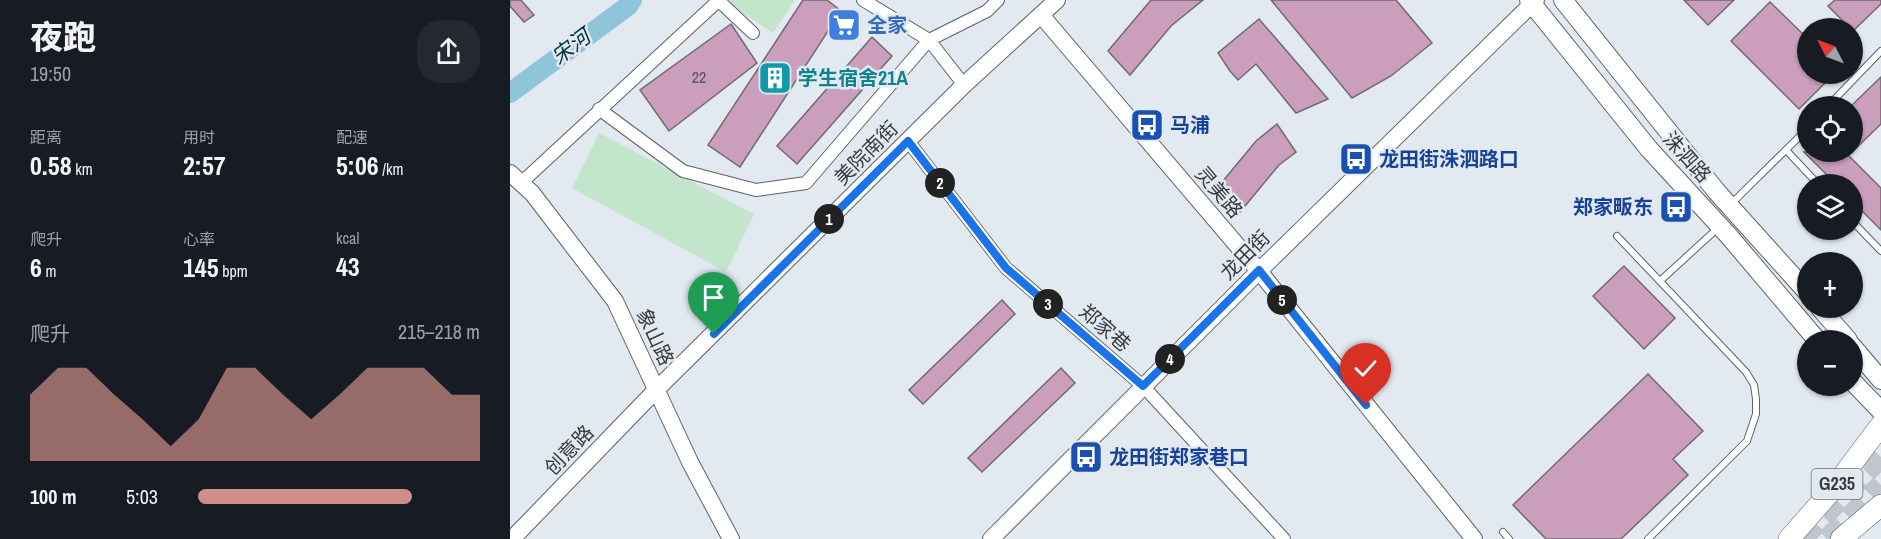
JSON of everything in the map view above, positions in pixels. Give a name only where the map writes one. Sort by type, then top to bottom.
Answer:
[{"type":"highway","name":"G235","points":[[1789,539],[1832,490],[1881,425]]},
{"type":"highway","name":"G235","points":[[1841,539],[1881,505]]},
{"type":"main road","name":"洙泗路","points":[[1563,0],[1729,206],[1797,281]]},
{"type":"main road","name":"洙泗路","points":[[1533,1],[1649,149],[1720,226],[1808,330]]},
{"type":"main road","points":[[1829,318],[1840,330]]},
{"type":"main road","points":[[1863,359],[1881,380]]},
{"type":"main road","points":[[1863,392],[1881,411]]},
{"type":"street","points":[[515,178],[599,109],[719,0],[753,33]]},
{"type":"street","points":[[863,0],[929,40],[964,85]]},
{"type":"street","points":[[599,109],[683,171],[756,190],[806,183],[929,40],[983,5],[998,0]]},
{"type":"street","name":"美院南街","points":[[656,390],[964,85],[1057,0]]},
{"type":"street","name":"龙田街","points":[[991,539],[1259,270],[1533,1]]},
{"type":"street","name":"灵美路","points":[[1041,15],[1259,270],[1474,539]]},
{"type":"street","name":"郑家巷","points":[[908,141],[1006,268],[1143,386],[1284,539]]},
{"type":"street","name":"象山路","points":[[515,178],[532,193],[615,301],[690,462],[731,539]]},
{"type":"street","name":"创意路","points":[[512,539],[656,390]]},
{"type":"lane","points":[[1838,96],[1881,51]]},
{"type":"lane","points":[[1729,206],[1797,139]]},
{"type":"lane","points":[[1786,150],[1809,174]]},
{"type":"lane","points":[[1660,281],[1720,226]]},
{"type":"lane","points":[[1863,232],[1881,251]]},
{"type":"lane","points":[[1617,236],[1746,372],[1754,386],[1756,414],[1747,441],[1648,539]]},
{"type":"lane","points":[[1503,532],[1509,539]]},
{"type":"green space","points":[[727,0],[795,0],[773,33],[726,2]]},
{"type":"green space","points":[[599,133],[754,214],[726,272],[572,188]]},
{"type":"building","points":[[510,0],[521,0],[534,15],[524,22],[510,6]]},
{"type":"building","name":"学生宿舍21A","points":[[803,0],[827,0],[841,11],[740,167],[708,145]]},
{"type":"building","points":[[1151,0],[1203,0],[1171,26],[1130,75],[1108,51]]},
{"type":"building","points":[[1271,0],[1396,0],[1432,43],[1391,76],[1352,98]]},
{"type":"building","points":[[1684,0],[1734,0],[1708,25]]},
{"type":"building","points":[[1835,0],[1881,0],[1881,4],[1863,21],[1863,18],[1840,18],[1828,6]]},
{"type":"building","points":[[1770,2],[1797,28],[1797,84],[1824,84],[1812,96],[1797,96],[1797,107],[1731,41]]},
{"type":"building","points":[[1259,19],[1328,99],[1296,113],[1256,64],[1238,80],[1230,71],[1218,53]]},
{"type":"building","points":[[731,24],[757,63],[669,131],[640,90]]},
{"type":"building","points":[[872,37],[892,56],[797,164],[777,146]]},
{"type":"building","points":[[1881,77],[1881,124],[1863,141],[1863,96]]},
{"type":"building","points":[[1277,124],[1296,152],[1279,165],[1240,212],[1218,187],[1256,141]]},
{"type":"building","points":[[1814,162],[1855,162],[1881,188],[1881,230],[1863,212],[1863,174],[1826,174]]},
{"type":"building","points":[[1624,266],[1675,318],[1644,349],[1593,296]]},
{"type":"building","points":[[1002,300],[1015,314],[923,404],[909,390]]},
{"type":"building","points":[[1061,368],[1075,383],[982,472],[968,458]]},
{"type":"building","points":[[1648,374],[1703,431],[1673,459],[1688,475],[1621,539],[1546,539],[1513,505]]},
{"type":"waterway","name":"宋河","points":[[510,93],[628,6],[632,0]]},
{"type":"tunnel","points":[[1802,539],[1881,457]]},
{"type":"tunnel","points":[[1827,539],[1881,485]]},
{"type":"place","name":"全家","points":[[844,25]]},
{"type":"place","name":"学生宿舍21A","points":[[775,78]]},
{"type":"place","name":"马浦","points":[[1147,125]]},
{"type":"place","name":"龙田街洙泗路口","points":[[1356,159]]},
{"type":"place","name":"郑家畈东","points":[[1676,207]]},
{"type":"place","name":"龙田街郑家巷口","points":[[1086,457]]},
{"type":"route","points":[[714,334],[908,141],[1006,268],[1143,386],[1259,270],[1366,405]]}]
